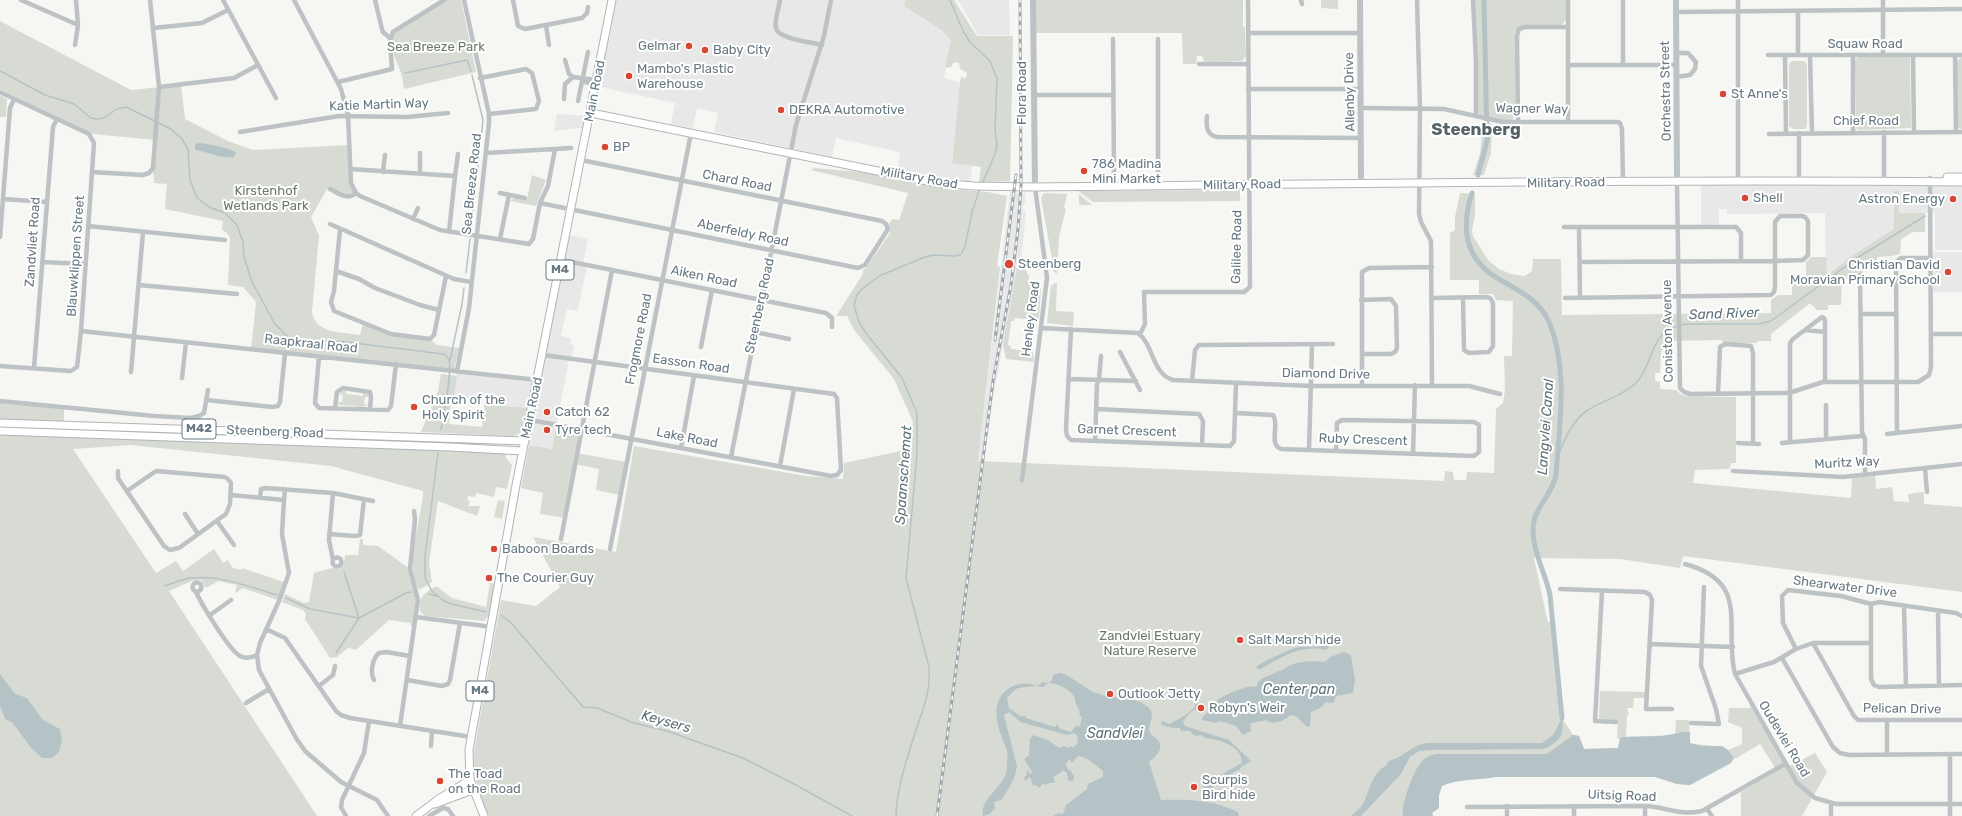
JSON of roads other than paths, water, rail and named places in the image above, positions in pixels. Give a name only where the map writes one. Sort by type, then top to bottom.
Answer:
[{"type":"main road","name":"Main Road","points":[[484,816],[472,790],[470,780],[468,763],[471,736],[493,624],[523,451],[562,260],[612,0]]},
{"type":"main road","name":"Military Road","points":[[591,113],[790,154],[937,182],[974,186],[1035,187],[1884,180],[1962,182]]},
{"type":"main road","name":"Military Road","points":[[1930,180],[1962,177]]},
{"type":"main road","name":"Steenberg Road","points":[[0,422],[525,442]]},
{"type":"main road","name":"Steenberg Road","points":[[0,430],[431,446],[523,451]]},
{"type":"main road","points":[[430,811],[470,780]]},
{"type":"main road","points":[[416,816],[430,811],[472,790]]},
{"type":"street","points":[[21,0],[78,26]]},
{"type":"street","points":[[75,45],[78,26],[76,0]]},
{"type":"street","points":[[92,172],[143,175],[149,173],[153,168],[159,87],[150,0]]},
{"type":"street","points":[[223,0],[276,98]]},
{"type":"street","points":[[294,0],[338,82],[348,115],[351,183],[356,193],[413,219],[449,232],[477,235],[526,244],[531,243],[540,203],[548,186],[556,149]]},
{"type":"street","points":[[375,0],[382,29],[390,38]]},
{"type":"street","points":[[338,82],[392,69],[390,38],[393,32],[444,0]]},
{"type":"street","name":"Sea Breeze Road","points":[[456,371],[469,308],[489,114],[464,0]]},
{"type":"street","points":[[513,0],[517,22],[520,28],[526,29],[582,18],[587,14],[588,7]]},
{"type":"street","points":[[780,0],[775,22],[776,30],[784,37],[822,45]]},
{"type":"street","name":"Steenberg Road","points":[[730,457],[796,125],[822,45],[832,0]]},
{"type":"street","name":"Flora Road","points":[[1033,0],[1035,187]]},
{"type":"street","name":"Galilee Road","points":[[1140,334],[1145,320],[1144,292],[1244,292],[1248,290],[1250,284],[1248,0]]},
{"type":"street","name":"Allenby Drive","points":[[1360,0],[1361,184]]},
{"type":"street","points":[[1417,0],[1420,108],[1419,214],[1421,222],[1431,241],[1432,386]]},
{"type":"street","points":[[1473,0],[1476,61],[1476,116]]},
{"type":"street","points":[[1568,0],[1568,122]]},
{"type":"street","points":[[1623,0],[1624,64]]},
{"type":"street","name":"Orchestra Street","points":[[1676,0],[1678,182]]},
{"type":"street","points":[[1738,0],[1738,181]]},
{"type":"street","points":[[1883,0],[1883,55]]},
{"type":"street","points":[[1676,12],[1962,9]]},
{"type":"street","points":[[153,28],[202,23],[228,10]]},
{"type":"street","points":[[1798,11],[1798,55]]},
{"type":"street","points":[[546,25],[549,45]]},
{"type":"street","points":[[1518,122],[1517,36],[1519,29],[1525,27],[1568,27]]},
{"type":"street","points":[[1248,33],[1360,33]]},
{"type":"street","points":[[1114,39],[1114,175]]},
{"type":"street","points":[[1158,39],[1158,186]]},
{"type":"street","points":[[578,101],[588,52]]},
{"type":"street","points":[[1676,53],[1688,53],[1696,62],[1695,69],[1689,76],[1676,77]]},
{"type":"street","points":[[1913,55],[1914,132]]},
{"type":"street","points":[[1955,55],[1956,132]]},
{"type":"street","name":"Squaw Road","points":[[1768,56],[1962,55]]},
{"type":"street","points":[[1785,56],[1786,133]]},
{"type":"street","points":[[1810,56],[1812,133]]},
{"type":"street","points":[[1853,56],[1853,133]]},
{"type":"street","points":[[565,60],[569,74],[572,77],[583,79],[585,82],[596,82]]},
{"type":"street","points":[[1199,64],[1248,64]]},
{"type":"street","points":[[1568,65],[1676,65]]},
{"type":"street","points":[[159,87],[234,78],[258,66]]},
{"type":"street","points":[[480,78],[526,69],[532,73],[539,101],[538,107],[533,110],[489,114]]},
{"type":"street","points":[[564,99],[565,84],[572,77]]},
{"type":"street","points":[[1248,89],[1361,89]]},
{"type":"street","points":[[0,92],[56,119]]},
{"type":"street","points":[[1034,95],[1113,95]]},
{"type":"street","points":[[0,237],[10,108],[14,99]]},
{"type":"street","name":"Wagner Way","points":[[1361,108],[1444,109],[1487,119],[1518,122],[1614,121],[1620,123],[1622,129],[1623,182]]},
{"type":"street","name":"Katie Martin Way","points":[[240,132],[348,115],[407,117],[448,113]]},
{"type":"street","points":[[1207,116],[1207,129],[1214,137],[1361,138]]},
{"type":"street","name":"Blauwklippen Street","points":[[34,368],[75,370],[79,363],[82,331],[94,143],[93,138],[89,134],[56,119]]},
{"type":"street","name":"Zandvliet Road","points":[[34,368],[53,126],[56,119]]},
{"type":"street","points":[[1884,132],[1884,180]]},
{"type":"street","name":"Chief Road","points":[[1769,134],[1962,132]]},
{"type":"street","name":"Frogmore Road","points":[[610,549],[691,133]]},
{"type":"street","points":[[1799,133],[1799,181]]},
{"type":"street","points":[[486,153],[571,148]]},
{"type":"street","points":[[420,152],[420,174]]},
{"type":"street","points":[[449,232],[458,154]]},
{"type":"street","points":[[383,172],[385,155]]},
{"type":"street","name":"Chard Road","points":[[581,160],[882,221],[887,226]]},
{"type":"street","points":[[350,169],[455,176]]},
{"type":"street","name":"Coniston Avenue","points":[[1678,182],[1678,330],[1680,389],[1690,394],[1718,394],[1789,393],[1825,382],[1918,382],[1925,379],[1929,375],[1931,367],[1930,180]]},
{"type":"street","name":"Henley Road","points":[[1022,480],[1047,268],[1035,187]]},
{"type":"street","points":[[330,189],[348,197],[351,197],[356,193]]},
{"type":"street","points":[[500,193],[525,198]]},
{"type":"street","points":[[500,239],[508,195]]},
{"type":"street","points":[[3,199],[47,202]]},
{"type":"street","name":"Aberfeldy Road","points":[[540,203],[861,268],[887,232],[887,226]]},
{"type":"street","points":[[413,219],[418,208]]},
{"type":"street","points":[[1565,298],[1771,295],[1775,290],[1775,261],[1774,222],[1780,216],[1802,216],[1807,219],[1808,252],[1805,260],[1775,261],[1580,262]]},
{"type":"street","points":[[330,224],[340,230],[446,276],[471,282]]},
{"type":"street","points":[[88,226],[225,240]]},
{"type":"street","points":[[1564,227],[1736,227],[1741,233],[1741,261]]},
{"type":"street","points":[[1579,228],[1580,297]]},
{"type":"street","points":[[340,230],[336,271],[330,305],[334,311],[391,334],[432,338],[440,310],[446,276]]},
{"type":"street","points":[[131,372],[143,232]]},
{"type":"street","points":[[1897,433],[1896,264],[1897,260],[1902,258],[1931,258]]},
{"type":"street","name":"Aiken Road","points":[[562,260],[826,313],[832,318],[832,327]]},
{"type":"street","points":[[42,262],[86,264]]},
{"type":"street","points":[[1362,386],[1361,275],[1366,268],[1432,267]]},
{"type":"street","points":[[561,539],[612,270]]},
{"type":"street","points":[[336,271],[359,279],[375,288],[420,305],[440,310]]},
{"type":"street","points":[[1860,275],[1862,436],[1865,439],[1865,474]]},
{"type":"street","points":[[139,285],[238,294]]},
{"type":"street","points":[[701,347],[712,290]]},
{"type":"street","points":[[1432,298],[1463,298],[1488,298],[1492,300],[1493,346],[1489,352],[1469,353],[1464,350],[1463,298]]},
{"type":"street","points":[[1361,300],[1391,299],[1394,301],[1396,306],[1395,352],[1391,354],[1362,354]]},
{"type":"street","points":[[1861,314],[1896,314]]},
{"type":"street","points":[[1790,442],[1790,345],[1793,339],[1824,317],[1825,382]]},
{"type":"street","points":[[1041,328],[1133,332],[1140,334]]},
{"type":"street","name":"Garnet Crescent","points":[[1070,329],[1067,436],[1071,440],[1228,446],[1233,443],[1236,383]]},
{"type":"street","points":[[1805,330],[1825,332]]},
{"type":"street","name":"Raapkraal Road","points":[[82,331],[538,380]]},
{"type":"street","points":[[755,332],[789,339]]},
{"type":"street","name":"Diamond Drive","points":[[1140,334],[1164,376],[1173,380],[1311,386],[1473,387],[1500,394]]},
{"type":"street","points":[[1931,334],[1962,334]]},
{"type":"street","points":[[182,378],[186,342]]},
{"type":"street","points":[[1192,381],[1195,350],[1199,345],[1333,344]]},
{"type":"street","points":[[1718,394],[1718,350],[1721,345],[1749,344],[1752,347],[1754,393],[1753,443]]},
{"type":"street","name":"Ruby Crescent","points":[[1312,345],[1309,450],[1413,454],[1415,422],[1414,386]]},
{"type":"street","points":[[1120,352],[1140,390]]},
{"type":"street","points":[[207,400],[272,407],[278,406],[280,402],[285,353]]},
{"type":"street","name":"Easson Road","points":[[543,355],[836,395],[841,464],[839,473]]},
{"type":"street","points":[[1095,441],[1097,384],[1099,379],[1101,356]]},
{"type":"street","points":[[320,357],[315,405],[319,408],[356,410],[370,409],[386,411],[391,408],[396,364]]},
{"type":"street","points":[[0,366],[34,368]]},
{"type":"street","points":[[681,448],[694,376]]},
{"type":"street","points":[[1069,379],[1136,381]]},
{"type":"street","points":[[335,408],[337,392],[343,388],[370,392],[370,409]]},
{"type":"street","points":[[780,466],[794,389]]},
{"type":"street","points":[[0,400],[154,416],[191,418],[204,413],[208,390]]},
{"type":"street","points":[[1826,405],[1826,439]]},
{"type":"street","points":[[1096,409],[1199,414],[1203,420],[1202,445]]},
{"type":"street","points":[[1235,413],[1272,415],[1275,419],[1275,441],[1278,448],[1309,450]]},
{"type":"street","name":"Lake Road","points":[[530,420],[831,476],[839,473]]},
{"type":"street","points":[[1336,451],[1337,423],[1341,420],[1475,422],[1480,429],[1480,450],[1478,454],[1474,456],[1413,454]]},
{"type":"street","points":[[1887,434],[1962,426]]},
{"type":"street","points":[[1782,443],[1862,436]]},
{"type":"street","points":[[1738,444],[1759,444]]},
{"type":"street","name":"Muritz Way","points":[[1733,472],[1836,477],[1962,464]]},
{"type":"street","points":[[1925,468],[1927,492]]},
{"type":"street","points":[[118,471],[118,478],[166,549],[176,549],[217,521],[229,509],[231,483],[225,477],[161,471],[152,473],[127,491]]},
{"type":"street","points":[[260,498],[262,488],[333,493],[373,501]]},
{"type":"street","points":[[285,489],[282,534],[289,571],[279,601],[266,629],[257,655],[259,670],[300,745],[349,787],[376,800],[388,816]]},
{"type":"street","points":[[333,493],[329,534],[329,545],[333,560]]},
{"type":"street","points":[[231,495],[284,500]]},
{"type":"street","points":[[329,534],[360,535],[364,499]]},
{"type":"street","points":[[400,726],[418,600],[410,569],[415,519],[414,511]]},
{"type":"street","points":[[185,514],[198,534]]},
{"type":"street","points":[[217,521],[234,545]]},
{"type":"street","name":"Oudevlei Road","points":[[1684,564],[1697,567],[1709,574],[1725,590],[1732,610],[1735,674],[1785,764],[1794,779],[1804,790],[1815,798],[1831,804],[1962,804]]},
{"type":"street","points":[[1691,723],[1719,724],[1719,718],[1701,668],[1704,586]]},
{"type":"street","points":[[1560,589],[1645,592],[1650,595],[1652,600],[1646,708],[1672,709]]},
{"type":"street","points":[[1602,591],[1597,708],[1595,721],[1616,722]]},
{"type":"street","name":"Shearwater Drive","points":[[1796,649],[1783,620],[1782,596],[1786,591],[1841,596],[1871,604],[1879,602],[1962,616]]},
{"type":"street","points":[[196,592],[237,654],[247,658],[257,655]]},
{"type":"street","points":[[210,615],[232,600]]},
{"type":"street","points":[[1871,604],[1870,643],[1871,679],[1873,684],[1879,687],[1962,685]]},
{"type":"street","points":[[1904,606],[1906,686]]},
{"type":"street","points":[[1938,611],[1939,686]]},
{"type":"street","points":[[416,617],[460,623],[493,624]]},
{"type":"street","points":[[406,680],[442,686],[448,684],[460,623]]},
{"type":"street","points":[[266,629],[285,638],[336,711],[341,715],[369,721],[471,736]]},
{"type":"street","points":[[1735,674],[1782,658],[1796,649],[1813,644],[1870,643]]},
{"type":"street","points":[[1650,644],[1733,647]]},
{"type":"street","name":"Pelican Drive","points":[[1813,644],[1856,718],[1861,721],[1962,720]]},
{"type":"street","points":[[374,680],[372,676],[374,660],[379,653],[386,652],[410,656]]},
{"type":"street","points":[[1782,658],[1836,750],[1846,755],[1962,754]]},
{"type":"street","points":[[319,686],[333,675],[335,666]]},
{"type":"street","points":[[246,703],[269,689]]},
{"type":"street","points":[[346,816],[342,810],[341,804],[364,753],[369,721]]},
{"type":"street","points":[[1887,721],[1887,755]]},
{"type":"street","points":[[431,746],[432,731]]},
{"type":"street","points":[[1950,754],[1950,816]]},
{"type":"street","name":"Uitsig Road","points":[[1467,806],[1645,806],[1658,807],[1674,813],[1686,815],[1707,809],[1785,764]]},
{"type":"street","points":[[1831,804],[1831,816]]},
{"type":"street","points":[[1507,806],[1507,816]]},
{"type":"street","points":[[1574,806],[1574,816]]},
{"type":"street","points":[[1645,806],[1645,816]]},
{"type":"street","points":[[430,811],[445,808],[453,816]]},
{"type":"street","points":[[1707,809],[1712,816]]},
{"type":"water","points":[[200,143],[225,148],[236,153],[234,157],[224,157],[195,150],[195,144]]},
{"type":"water","points":[[1325,645],[1329,647],[1326,650],[1300,650],[1284,656],[1261,669],[1256,667],[1295,648]]},
{"type":"water","name":"Center pan","points":[[1344,652],[1351,655],[1355,680],[1353,693],[1336,696],[1334,702],[1326,702],[1320,708],[1311,712],[1310,726],[1307,727],[1296,716],[1291,715],[1275,723],[1265,720],[1252,723],[1250,724],[1251,731],[1243,735],[1236,726],[1220,721],[1216,723],[1202,720],[1203,716],[1215,702],[1229,694],[1247,687],[1256,687],[1259,681],[1296,663],[1309,661],[1325,662],[1330,657]]},
{"type":"water","name":"Sandvlei","points":[[1061,673],[1066,675],[1090,690],[1105,696],[1131,699],[1144,704],[1149,708],[1152,718],[1149,728],[1151,734],[1160,743],[1160,750],[1149,762],[1161,800],[1190,800],[1220,805],[1238,812],[1239,816],[1053,816],[1059,813],[1063,814],[1066,805],[1087,789],[1088,784],[1103,777],[1103,771],[1088,760],[1078,756],[1072,763],[1069,759],[1066,764],[1068,770],[1070,770],[1074,776],[1074,780],[1068,780],[1067,773],[1063,770],[1053,777],[1055,781],[1054,783],[1049,783],[1046,785],[1043,784],[1039,788],[1036,785],[1033,786],[1030,777],[1025,781],[1024,778],[1027,774],[1026,770],[1031,774],[1032,772],[1024,759],[1029,755],[1030,739],[1033,735],[1048,740],[1059,748],[1064,746],[1068,748],[1071,746],[1073,748],[1078,743],[1077,735],[1074,733],[1067,735],[1020,722],[1009,712],[1004,715],[1017,766],[1015,775],[1007,792],[1001,800],[994,802],[995,808],[990,814],[983,816],[985,803],[999,786],[1006,773],[1007,753],[996,717],[996,710],[1001,696],[1011,687],[1018,684],[1032,684],[1036,686],[1039,685],[1041,684],[1041,682],[1050,683],[1054,674]],"holes":[[[1048,683],[1067,689],[1075,698],[1075,702],[1080,712],[1079,715],[1082,717],[1080,726],[1076,726],[1071,732],[1060,729],[1057,724],[1055,727],[1026,718],[1026,716],[1020,716],[1009,708],[1007,698],[1016,689],[1029,686],[1043,687]]]},
{"type":"water","points":[[0,674],[15,694],[27,698],[43,720],[60,729],[62,740],[59,752],[52,758],[42,758],[31,748],[12,722],[5,719],[0,706]]},
{"type":"water","points":[[1196,704],[1198,704],[1199,707],[1191,712],[1183,721],[1185,726],[1229,740],[1251,761],[1240,768],[1240,770],[1226,776],[1216,786],[1215,784],[1208,790],[1204,791],[1202,791],[1202,788],[1210,782],[1212,783],[1214,780],[1242,763],[1238,752],[1234,747],[1228,744],[1204,738],[1202,735],[1195,736],[1190,731],[1181,731],[1180,728],[1161,725],[1162,721],[1169,724],[1185,716]]},
{"type":"water","points":[[1562,718],[1563,729],[1560,738],[1549,747],[1543,749],[1419,751],[1410,757],[1401,774],[1361,816],[1351,816],[1363,804],[1375,777],[1382,768],[1387,765],[1388,761],[1416,746],[1428,743],[1542,743],[1553,735]]},
{"type":"water","points":[[1690,732],[1690,743],[1702,746],[1722,746],[1728,750],[1733,757],[1732,762],[1690,785],[1677,784],[1655,777],[1496,777],[1461,781],[1442,786],[1439,795],[1439,808],[1432,813],[1433,816],[1403,816],[1408,788],[1415,772],[1422,761],[1432,755],[1547,754],[1573,735],[1579,736],[1584,749],[1618,748],[1620,738],[1623,737],[1662,736]]},
{"type":"waterway","name":"Spaanschemat","points":[[950,0],[963,31],[970,42],[990,61],[997,79],[995,130],[997,145],[995,154],[982,184]]},
{"type":"waterway","name":"Langvlei Canal","points":[[1478,175],[1487,141],[1484,0]]},
{"type":"waterway","points":[[405,73],[467,60],[471,71]]},
{"type":"waterway","points":[[0,71],[45,95],[74,104],[91,118],[104,118],[117,109],[126,107],[171,129],[182,139],[188,149],[190,180],[197,198],[209,207],[225,213],[237,225],[243,242],[244,257],[252,282],[275,324],[288,337],[298,340],[346,342],[443,354],[448,358],[450,363],[450,371],[441,430]]},
{"type":"waterway","points":[[471,231],[483,120],[472,75]]},
{"type":"waterway","name":"Spaanschemat","points":[[896,816],[898,793],[929,683],[929,667],[906,578],[917,454],[917,413],[902,378],[865,332],[859,322],[854,305],[857,295],[861,290],[879,276],[925,257],[933,255],[956,256],[961,254],[965,247],[972,212],[980,188]]},
{"type":"waterway","name":"Langvlei Canal","points":[[1472,193],[1466,230],[1472,251],[1486,270],[1527,296],[1545,314],[1555,340],[1559,359],[1561,398],[1556,475],[1550,491],[1535,517],[1533,536],[1550,595],[1562,718]]},
{"type":"waterway","name":"Sand River","points":[[1557,458],[1569,431],[1582,414],[1619,395],[1636,383],[1643,374],[1658,340],[1664,333],[1673,328],[1686,324],[1759,324],[1771,321],[1857,258],[1925,216]]},
{"type":"waterway","points":[[466,273],[470,239]]},
{"type":"waterway","points":[[450,360],[464,288]]},
{"type":"waterway","points":[[438,453],[425,556],[425,578],[432,591],[444,601],[486,612]]},
{"type":"waterway","points":[[344,572],[359,618]]},
{"type":"waterway","points":[[165,586],[181,580],[213,578],[235,582],[277,595]]},
{"type":"waterway","points":[[336,653],[359,618],[406,593],[411,592]]},
{"type":"waterway","points":[[429,594],[437,596]]},
{"type":"waterway","points":[[286,598],[310,609],[359,618]]},
{"type":"waterway","name":"Keysers","points":[[501,615],[512,624],[583,707],[597,708],[634,723],[667,731],[743,758],[852,816]]},
{"type":"railway","points":[[937,816],[993,381],[1011,285],[1018,229],[1021,186],[1020,0]]},
{"type":"railway","points":[[995,340],[1016,175]]},
{"type":"place","name":"Gelmar","points":[[689,46]]},
{"type":"place","name":"Baby City","points":[[705,50]]},
{"type":"place","name":"Mambo's Plastic Warehouse","points":[[629,76]]},
{"type":"place","name":"St Anne's","points":[[1723,94]]},
{"type":"place","name":"DEKRA Automotive","points":[[781,110]]},
{"type":"place","name":"BP","points":[[605,147]]},
{"type":"place","name":"786 Madina Mini Market","points":[[1084,171]]},
{"type":"place","name":"Shell","points":[[1745,198]]},
{"type":"place","name":"Astron Energy","points":[[1953,199]]},
{"type":"place","name":"Steenberg","points":[[1009,264]]},
{"type":"place","name":"Christian David Moravian Primary School","points":[[1948,272]]},
{"type":"place","name":"Church of the Holy Spirit","points":[[414,407]]},
{"type":"place","name":"Catch 62","points":[[547,412]]},
{"type":"place","name":"Tyre tech","points":[[547,430]]},
{"type":"place","name":"Baboon Boards","points":[[494,549]]},
{"type":"place","name":"The Courier Guy","points":[[489,578]]},
{"type":"place","name":"Salt Marsh hide","points":[[1240,640]]},
{"type":"place","name":"Outlook Jetty","points":[[1110,694]]},
{"type":"place","name":"Robyn's Weir","points":[[1201,708]]},
{"type":"place","name":"The Toad on the Road","points":[[440,781]]},
{"type":"place","name":"Scurpis Bird hide","points":[[1194,787]]},
{"type":"district","name":"Steenberg","points":[[1476,130]]},
{"type":"park label","name":"Sea Breeze Park","points":[[436,47]]},
{"type":"park label","name":"Kirstenhof Wetlands Park","points":[[266,198]]},
{"type":"park label","name":"Zandvlei Estuary Nature Reserve","points":[[1150,644]]}]
